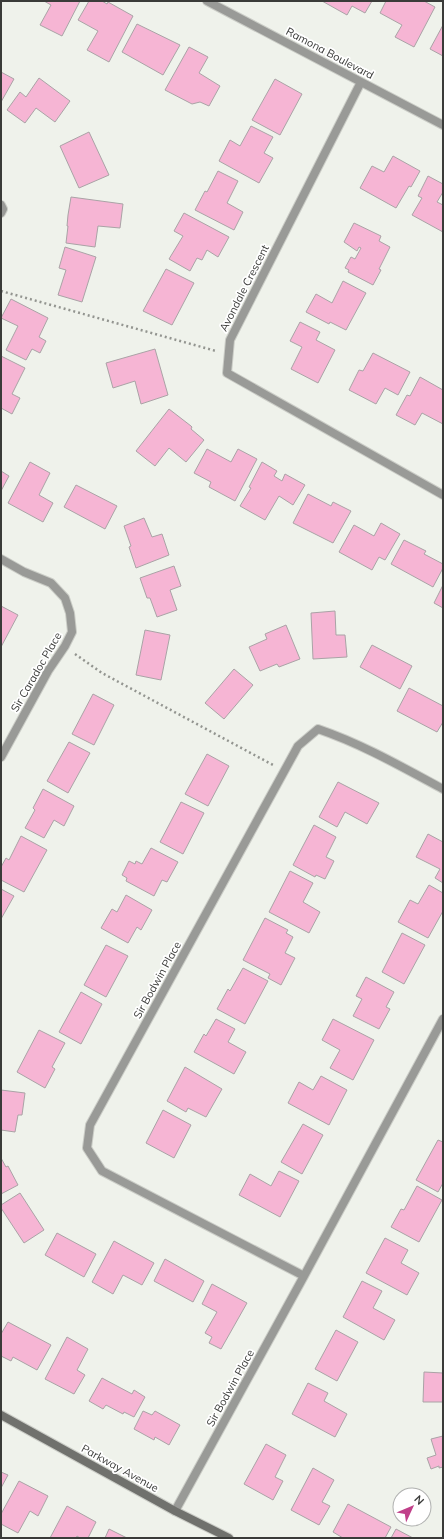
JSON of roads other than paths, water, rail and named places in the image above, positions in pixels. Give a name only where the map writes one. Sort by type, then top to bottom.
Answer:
[{"type":"street","name":"Ramona Boulevard","points":[[207,1],[443,125]]},
{"type":"street","name":"Avondale Crescent","points":[[361,82],[230,340],[226,373],[443,495]]},
{"type":"street","points":[[1,206],[3,209],[1,213]]},
{"type":"street","name":"Sir Caradoc Place","points":[[1,559],[24,572],[51,583],[65,598],[70,613],[72,632],[65,646],[48,670],[1,758]]},
{"type":"street","name":"Sir Bodwin Place","points":[[304,1276],[102,1171],[87,1148],[90,1125],[298,746],[318,729],[345,738],[379,754],[443,789]]},
{"type":"street","name":"Sir Bodwin Place","points":[[175,1511],[443,1019]]},
{"type":"street","name":"Parkway Avenue","points":[[1,1415],[175,1511],[229,1538]]}]
